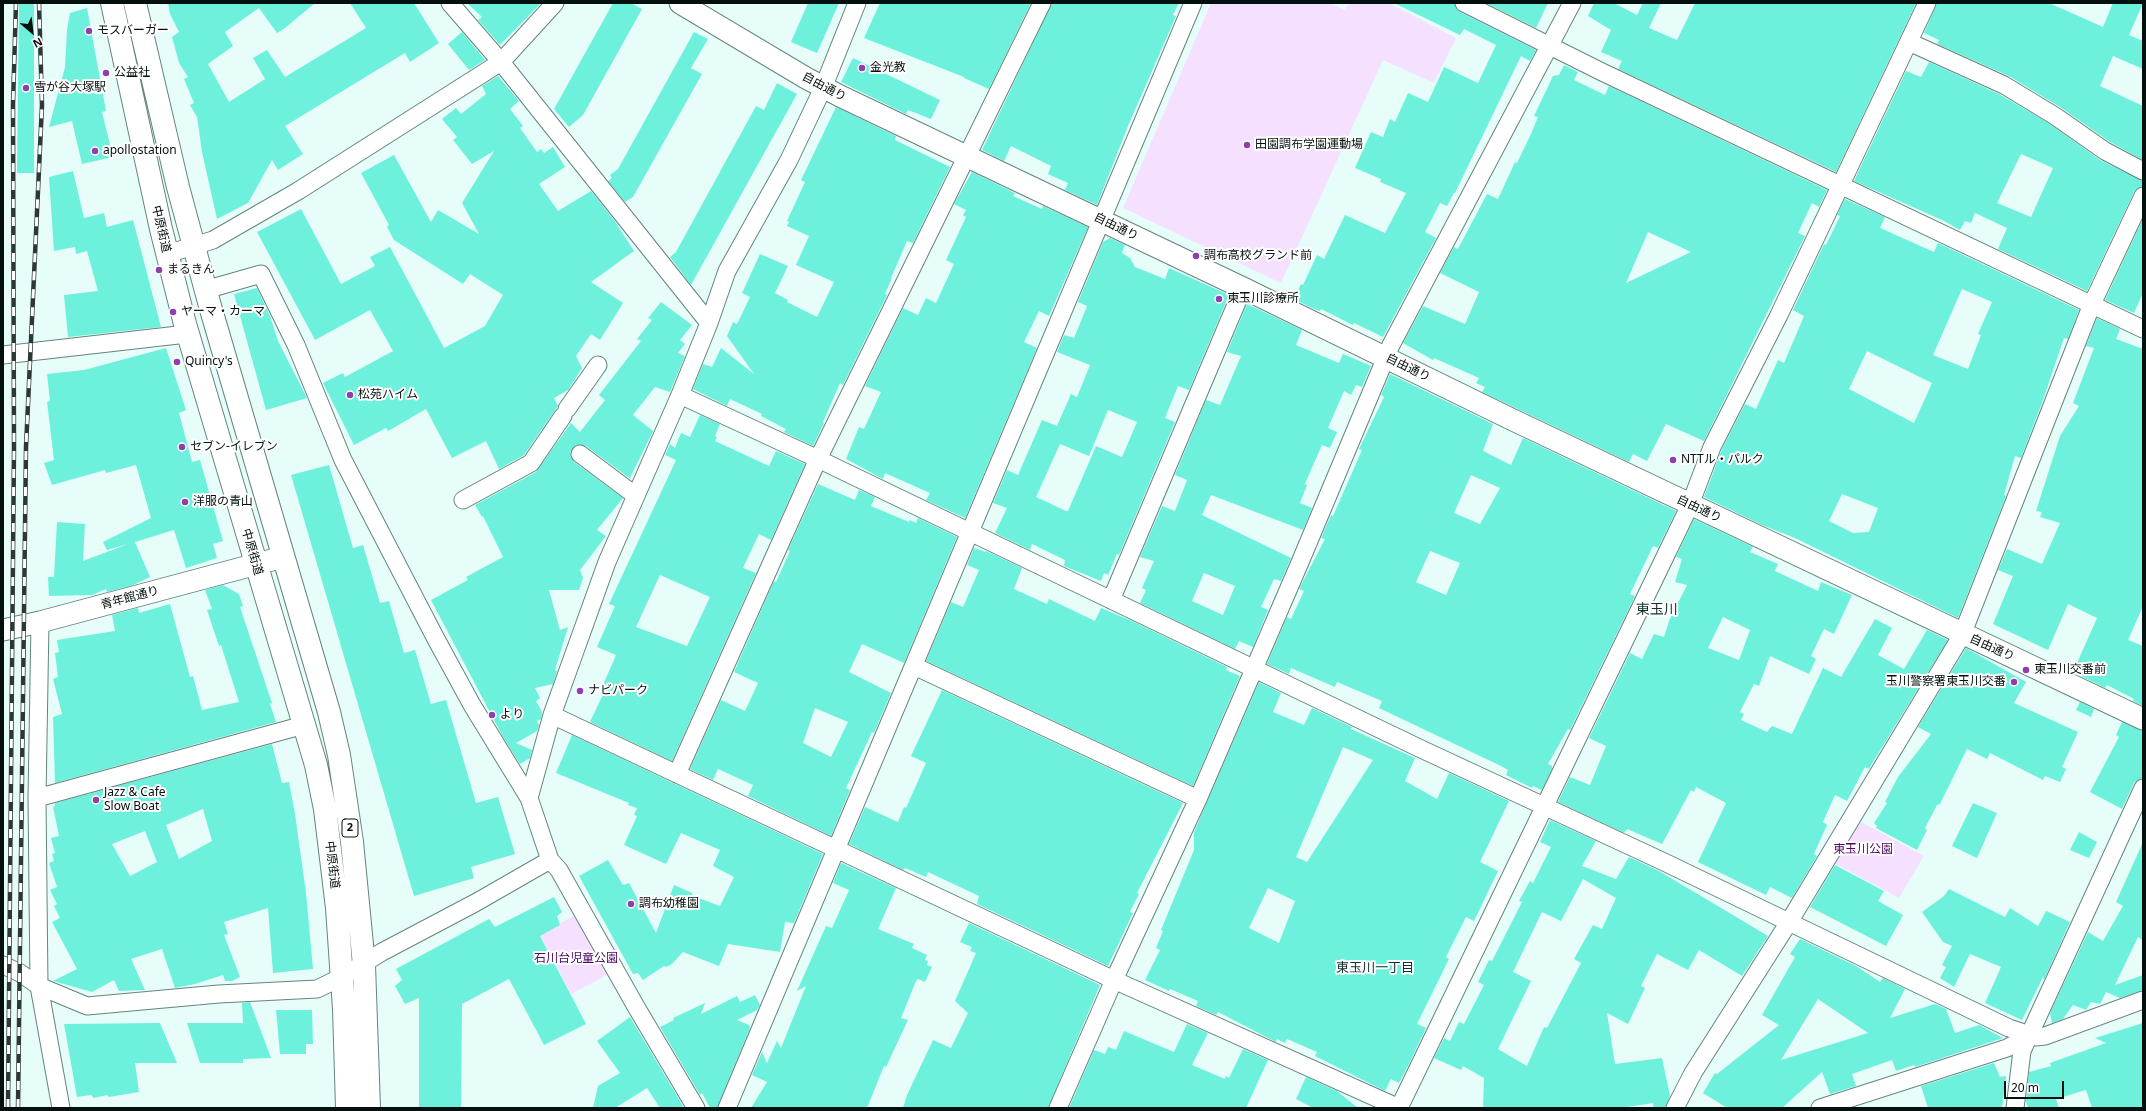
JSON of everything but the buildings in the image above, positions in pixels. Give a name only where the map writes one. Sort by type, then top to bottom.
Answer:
[{"type":"main road","name":"中原街道","points":[[112,3],[167,254],[187,334],[316,765],[330,848],[337,908],[342,977],[347,1108]]},
{"type":"main road","name":"中原街道","points":[[135,3],[178,187],[195,247],[205,290],[329,712],[339,754],[353,857],[364,964],[369,1108]]},
{"type":"street","points":[[450,3],[501,62],[709,323]]},
{"type":"street","points":[[167,254],[195,247],[213,240],[298,191],[501,62],[555,3]]},
{"type":"street","name":"自由通り","points":[[680,3],[824,88],[1243,288],[1690,505],[1962,635],[2143,719]]},
{"type":"street","points":[[529,798],[552,715],[607,562],[680,395],[709,323],[727,271],[789,160],[824,88],[857,3]]},
{"type":"street","points":[[677,774],[818,459],[1042,3]]},
{"type":"street","points":[[727,1108],[837,851],[1100,220],[1193,3]]},
{"type":"street","points":[[1464,3],[1841,186],[2143,329]]},
{"type":"street","points":[[1058,1108],[1114,980],[1198,799],[1385,357],[1504,129],[1572,3]]},
{"type":"street","points":[[552,715],[837,851],[1014,932],[1114,980],[1399,1108],[1690,505],[1712,447],[1841,186],[1927,3]]},
{"type":"street","points":[[1908,42],[2004,85],[2055,116],[2105,151],[2143,171]]},
{"type":"street","points":[[1675,1108],[1693,1073],[1789,922],[1962,635],[2092,304],[2143,196]]},
{"type":"street","points":[[205,290],[261,274],[296,345],[347,466],[447,659],[510,769],[529,798],[550,860],[558,870],[631,999],[696,1108]]},
{"type":"street","points":[[1111,600],[1243,288]]},
{"type":"street","points":[[3,354],[187,334]]},
{"type":"street","points":[[463,500],[531,463],[598,365]]},
{"type":"street","points":[[680,395],[818,459],[1254,669],[1789,922],[2009,1028],[2036,1038],[2143,1000]]},
{"type":"street","points":[[580,454],[636,496]]},
{"type":"street","name":"青年館通り","points":[[3,630],[40,622],[283,557]]},
{"type":"street","points":[[40,622],[37,798],[39,986],[61,1108]]},
{"type":"street","points":[[914,666],[1198,799]]},
{"type":"street","points":[[37,798],[304,725]]},
{"type":"street","points":[[2015,1108],[2022,1051],[2143,788]]},
{"type":"street","points":[[3,965],[20,973],[39,986],[87,1006],[219,994],[317,989],[342,977],[550,860]]},
{"type":"street","points":[[1820,1108],[2007,1048],[2030,1036]]},
{"type":"green space","name":"田園調布学園運動場","points":[[1211,3],[1330,3],[1345,10],[1349,3],[1389,3],[1456,38],[1434,83],[1383,60],[1281,283],[1123,208]]},
{"type":"green space","name":"東玉川公園","points":[[1852,817],[1924,856],[1899,898],[1827,859]]},
{"type":"green space","name":"石川台児童公園","points":[[575,915],[609,974],[571,994],[540,935]]},
{"type":"railway","points":[[8,1108],[14,448],[13,104],[16,3]]},
{"type":"railway","points":[[18,1108],[26,447],[42,105],[39,3]]},
{"type":"place","name":"モスバーガー","points":[[89,31]]},
{"type":"place","name":"金光教","points":[[862,68]]},
{"type":"place","name":"公益社","points":[[106,73]]},
{"type":"place","name":"雪が谷大塚駅","points":[[26,88]]},
{"type":"place","name":"田園調布学園運動場","points":[[1247,145]]},
{"type":"place","name":"apollostation","points":[[95,151]]},
{"type":"place","name":"調布高校グランド前","points":[[1196,256]]},
{"type":"place","name":"まるきん","points":[[159,270]]},
{"type":"place","name":"東玉川診療所","points":[[1219,299]]},
{"type":"place","name":"ヤーマ・カーマ","points":[[173,312]]},
{"type":"place","name":"Quincy's","points":[[177,362]]},
{"type":"place","name":"松苑ハイム","points":[[350,395]]},
{"type":"place","name":"セブン-イレブン","points":[[182,447]]},
{"type":"place","name":"NTTル・パルク","points":[[1673,460]]},
{"type":"place","name":"洋服の青山","points":[[185,502]]},
{"type":"place","name":"東玉川交番前","points":[[2026,670]]},
{"type":"place","name":"玉川警察署東玉川交番","points":[[2014,682]]},
{"type":"place","name":"ナビパーク","points":[[580,691]]},
{"type":"place","name":"より","points":[[492,715]]},
{"type":"place","name":"Jazz & Cafe Slow Boat","points":[[96,800]]},
{"type":"place","name":"調布幼稚園","points":[[631,904]]},
{"type":"district","name":"東玉川","points":[[1657,610]]},
{"type":"district","name":"東玉川一丁目","points":[[1375,968]]}]
